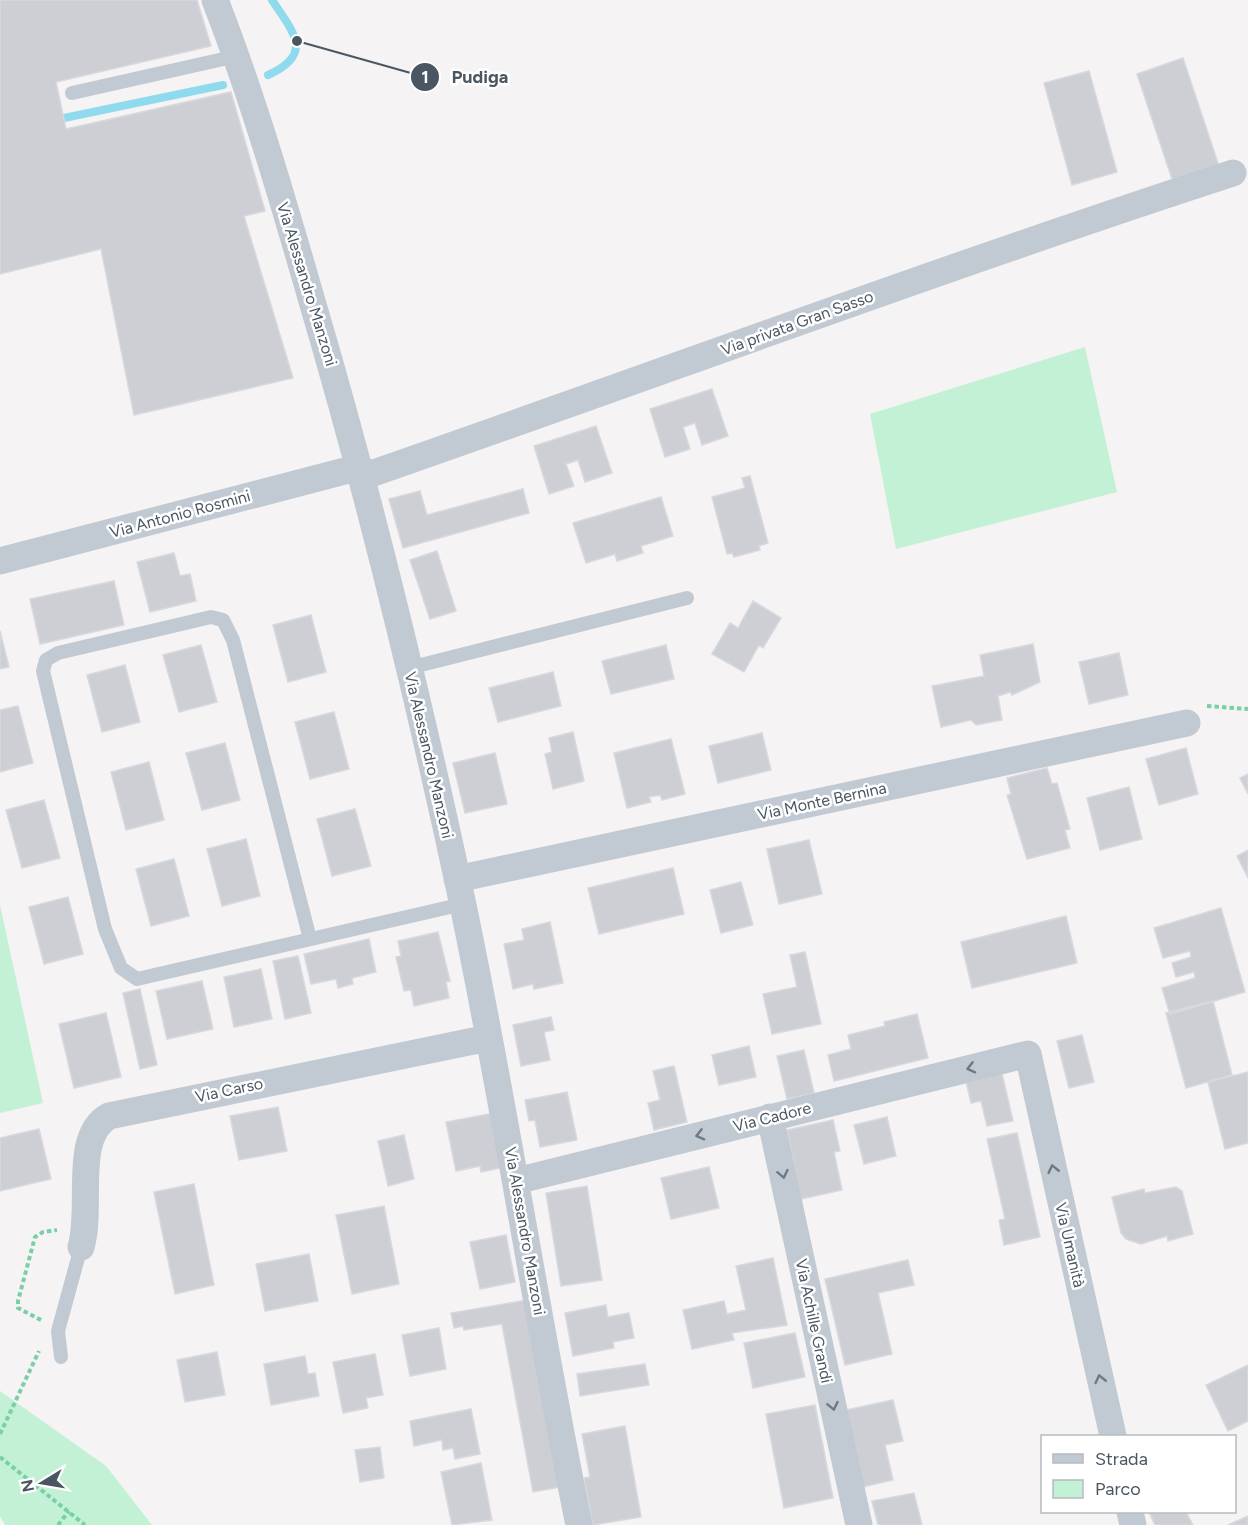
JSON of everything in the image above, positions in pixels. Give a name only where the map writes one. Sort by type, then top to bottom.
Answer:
[{"type":"street","name":"Via Alessandro Manzoni","points":[[215,0],[237,56],[303,269],[361,472],[409,668],[460,891],[579,1525]]},
{"type":"street","name":"Via privata Gran Sasso","points":[[361,472],[629,385],[1035,237],[1233,173]]},
{"type":"street","name":"Via Antonio Rosmini","points":[[0,561],[361,472]]},
{"type":"street","name":"Via Monte Bernina","points":[[460,891],[1187,723]]},
{"type":"street","name":"Via Carso","points":[[84,1238],[88,1142],[95,1126],[109,1116],[488,1038]]},
{"type":"street","name":"Via Cadore","points":[[516,1181],[1028,1054]]},
{"type":"street","name":"Via Umanità","points":[[1028,1054],[1113,1435]]},
{"type":"street","name":"Via Achille Grandi","points":[[770,1117],[859,1525]]},
{"type":"lane","points":[[72,93],[237,56]]},
{"type":"lane","points":[[409,668],[687,598]]},
{"type":"lane","points":[[310,939],[233,640],[223,620],[210,617],[58,653],[46,660],[43,671],[105,929],[121,968],[136,979],[310,939],[460,891]]},
{"type":"lane","points":[[61,1358],[58,1331],[84,1238]]},
{"type":"path","points":[[1187,723],[1190,716],[1205,706],[1248,709]]},
{"type":"path","points":[[43,1324],[40,1318],[18,1308],[35,1238],[43,1232],[84,1238]]},
{"type":"path","points":[[0,1434],[29,1377],[41,1343]]},
{"type":"path","points":[[0,1457],[86,1525]]},
{"type":"path","points":[[58,1525],[69,1511]]},
{"type":"green space","points":[[1085,347],[1117,492],[896,549],[870,414]]},
{"type":"green space","points":[[0,905],[43,1103],[0,1113]]},
{"type":"green space","points":[[0,1391],[106,1466],[152,1525],[5,1525],[0,1516]]},
{"type":"building","points":[[0,0],[197,0],[211,46],[56,82],[66,129],[231,92],[265,211],[244,216],[293,378],[134,415],[101,249],[0,274]]},
{"type":"building","points":[[1183,58],[1219,166],[1173,182],[1137,74]]},
{"type":"building","points":[[1089,71],[1117,172],[1072,185],[1044,83]]},
{"type":"building","points":[[712,389],[728,436],[702,445],[695,423],[683,427],[690,449],[665,457],[650,409]]},
{"type":"building","points":[[596,426],[612,473],[585,482],[578,460],[566,464],[574,486],[549,494],[534,446]]},
{"type":"building","points":[[750,476],[768,543],[759,546],[760,550],[734,557],[732,553],[727,554],[712,497],[745,488],[742,478]]},
{"type":"building","points":[[523,489],[529,513],[403,548],[389,499],[420,491],[427,515]]},
{"type":"building","points":[[661,497],[673,536],[641,546],[643,553],[617,561],[615,554],[586,563],[573,523]]},
{"type":"building","points":[[437,551],[456,611],[430,619],[410,560]]},
{"type":"building","points":[[174,553],[180,576],[190,574],[196,601],[150,612],[137,562]]},
{"type":"building","points":[[114,581],[124,625],[40,644],[30,599]]},
{"type":"building","points":[[753,601],[781,618],[763,648],[759,645],[744,672],[712,654],[730,623],[738,628]]},
{"type":"building","points":[[311,615],[326,672],[288,682],[273,625]]},
{"type":"building","points":[[0,631],[9,667],[0,669]]},
{"type":"building","points":[[1033,644],[1040,682],[1012,695],[1010,692],[998,696],[1002,720],[976,725],[971,720],[941,727],[932,686],[984,676],[980,655]]},
{"type":"building","points":[[201,645],[217,702],[179,712],[163,655]]},
{"type":"building","points":[[666,645],[674,679],[611,694],[602,661]]},
{"type":"building","points":[[1119,653],[1128,695],[1089,704],[1079,662]]},
{"type":"building","points":[[125,665],[140,722],[102,732],[87,675]]},
{"type":"building","points":[[553,672],[561,706],[498,722],[489,688]]},
{"type":"building","points":[[18,706],[33,763],[0,772],[0,710]]},
{"type":"building","points":[[334,712],[349,769],[310,779],[295,722]]},
{"type":"building","points":[[573,732],[584,781],[553,789],[545,754],[552,752],[549,738]]},
{"type":"building","points":[[762,733],[771,770],[718,783],[709,746]]},
{"type":"building","points":[[671,739],[685,794],[662,800],[660,795],[649,797],[651,802],[627,808],[614,753]]},
{"type":"building","points":[[225,743],[240,800],[202,810],[186,753]]},
{"type":"building","points":[[1186,748],[1198,794],[1159,805],[1146,759]]},
{"type":"building","points":[[495,753],[507,804],[465,813],[453,763]]},
{"type":"building","points":[[149,762],[164,820],[126,830],[111,772]]},
{"type":"building","points":[[1047,768],[1052,784],[1057,783],[1070,829],[1065,830],[1070,848],[1027,859],[1007,795],[1011,794],[1007,778]]},
{"type":"building","points":[[1248,774],[1248,794],[1240,778]]},
{"type":"building","points":[[1129,787],[1142,839],[1100,850],[1087,798]]},
{"type":"building","points":[[44,800],[60,858],[22,868],[6,810]]},
{"type":"building","points":[[355,809],[371,866],[332,876],[317,819]]},
{"type":"building","points":[[246,839],[260,896],[222,906],[207,849]]},
{"type":"building","points":[[809,840],[822,894],[779,904],[767,849]]},
{"type":"building","points":[[1248,850],[1248,878],[1237,856]]},
{"type":"building","points":[[174,859],[189,916],[151,926],[136,869]]},
{"type":"building","points":[[673,868],[684,914],[599,934],[588,888]]},
{"type":"building","points":[[741,882],[753,925],[721,933],[710,890]]},
{"type":"building","points":[[68,897],[83,954],[44,964],[29,907]]},
{"type":"building","points":[[1221,908],[1245,992],[1170,1014],[1162,988],[1195,978],[1194,972],[1176,977],[1172,963],[1191,957],[1190,951],[1163,958],[1154,928]]},
{"type":"building","points":[[1066,916],[1077,963],[972,988],[961,942]]},
{"type":"building","points":[[550,922],[563,983],[534,989],[533,984],[513,989],[504,944],[524,940],[522,929]]},
{"type":"building","points":[[438,932],[450,981],[446,982],[449,998],[414,1006],[411,990],[404,991],[396,957],[401,956],[398,941]]},
{"type":"building","points":[[369,939],[376,972],[352,978],[353,984],[338,988],[336,979],[311,984],[304,954]]},
{"type":"building","points":[[805,952],[821,1024],[772,1034],[763,994],[797,987],[790,955]]},
{"type":"building","points":[[298,956],[311,1013],[285,1019],[273,961]]},
{"type":"building","points":[[261,969],[272,1019],[234,1027],[224,977]]},
{"type":"building","points":[[202,981],[213,1029],[167,1039],[156,991]]},
{"type":"building","points":[[140,989],[157,1065],[140,1069],[123,993]]},
{"type":"building","points":[[1213,1001],[1232,1075],[1186,1088],[1166,1013]]},
{"type":"building","points":[[106,1013],[121,1077],[74,1088],[59,1024]]},
{"type":"building","points":[[917,1014],[928,1058],[834,1081],[828,1055],[851,1049],[848,1035],[885,1026],[884,1022]]},
{"type":"building","points":[[551,1017],[554,1030],[544,1032],[550,1060],[521,1066],[513,1025]]},
{"type":"building","points":[[1082,1035],[1094,1082],[1069,1088],[1057,1041]]},
{"type":"building","points":[[749,1046],[756,1077],[719,1085],[712,1055]]},
{"type":"building","points":[[804,1050],[814,1093],[787,1099],[777,1056]]},
{"type":"building","points":[[674,1066],[687,1122],[654,1130],[648,1103],[660,1100],[653,1071]]},
{"type":"building","points":[[1001,1069],[1013,1121],[987,1126],[981,1101],[971,1103],[965,1077]]},
{"type":"building","points":[[1248,1072],[1248,1143],[1225,1149],[1208,1082]]},
{"type":"building","points":[[567,1092],[577,1140],[540,1147],[535,1120],[529,1121],[525,1100]]},
{"type":"building","points":[[278,1107],[287,1151],[239,1160],[230,1116]]},
{"type":"building","points":[[494,1113],[505,1167],[481,1172],[480,1166],[456,1171],[446,1122]]},
{"type":"building","points":[[887,1117],[896,1156],[864,1164],[854,1125]]},
{"type":"building","points":[[833,1120],[840,1151],[834,1152],[842,1190],[801,1199],[787,1130]]},
{"type":"building","points":[[39,1129],[51,1179],[0,1191],[0,1138]]},
{"type":"building","points":[[1017,1133],[1040,1237],[1004,1245],[999,1220],[1005,1219],[987,1139]]},
{"type":"building","points":[[404,1135],[414,1179],[388,1186],[378,1141]]},
{"type":"building","points":[[709,1167],[719,1208],[671,1219],[661,1178]]},
{"type":"building","points":[[194,1184],[214,1285],[175,1294],[154,1192]]},
{"type":"building","points":[[587,1186],[602,1280],[561,1286],[546,1193]]},
{"type":"building","points":[[1176,1187],[1182,1191],[1193,1234],[1168,1241],[1167,1236],[1141,1244],[1126,1239],[1121,1233],[1112,1197],[1144,1189],[1145,1193]]},
{"type":"building","points":[[384,1206],[399,1284],[352,1294],[336,1215]]},
{"type":"building","points":[[506,1235],[515,1282],[480,1289],[470,1242]]},
{"type":"building","points":[[309,1254],[318,1301],[265,1311],[256,1264]]},
{"type":"building","points":[[773,1258],[787,1325],[732,1333],[734,1340],[692,1349],[683,1310],[724,1301],[727,1314],[746,1310],[736,1266]]},
{"type":"building","points":[[908,1260],[914,1285],[878,1293],[892,1354],[845,1365],[825,1279]]},
{"type":"building","points":[[527,1300],[561,1487],[533,1492],[502,1324],[464,1330],[463,1326],[454,1328],[451,1313]]},
{"type":"building","points":[[606,1305],[608,1317],[629,1313],[634,1338],[613,1342],[614,1348],[573,1356],[565,1313]]},
{"type":"building","points":[[439,1328],[446,1369],[410,1376],[402,1335]]},
{"type":"building","points":[[795,1333],[805,1377],[753,1388],[744,1343]]},
{"type":"building","points":[[217,1352],[225,1395],[185,1402],[177,1360]]},
{"type":"building","points":[[375,1354],[383,1395],[366,1398],[368,1408],[343,1413],[333,1362]]},
{"type":"building","points":[[305,1356],[308,1374],[315,1373],[319,1396],[271,1405],[264,1364]]},
{"type":"building","points":[[645,1364],[649,1385],[580,1396],[577,1374]]},
{"type":"building","points":[[1248,1365],[1248,1421],[1228,1431],[1206,1385]]},
{"type":"building","points":[[893,1400],[903,1441],[885,1445],[893,1480],[862,1487],[846,1410]]},
{"type":"building","points":[[815,1405],[833,1498],[784,1508],[766,1414]]},
{"type":"building","points":[[471,1409],[480,1454],[455,1459],[453,1448],[443,1450],[442,1440],[414,1446],[410,1421]]},
{"type":"building","points":[[625,1426],[641,1517],[593,1525],[584,1478],[590,1477],[582,1434]]},
{"type":"building","points":[[380,1447],[384,1478],[360,1482],[355,1450]]},
{"type":"building","points":[[481,1463],[492,1520],[452,1525],[441,1472]]},
{"type":"building","points":[[914,1493],[922,1525],[878,1525],[872,1501]]},
{"type":"building","points":[[1149,1513],[1187,1513],[1193,1525],[1155,1525]]},
{"type":"building","points":[[1248,1516],[1248,1525],[1228,1525]]},
{"type":"waterway","points":[[268,75],[283,67],[291,59],[295,50],[292,32],[272,0]]},
{"type":"waterway","points":[[64,118],[223,85]]},
{"type":"place","name":"Pudiga","points":[[297,41]]}]
